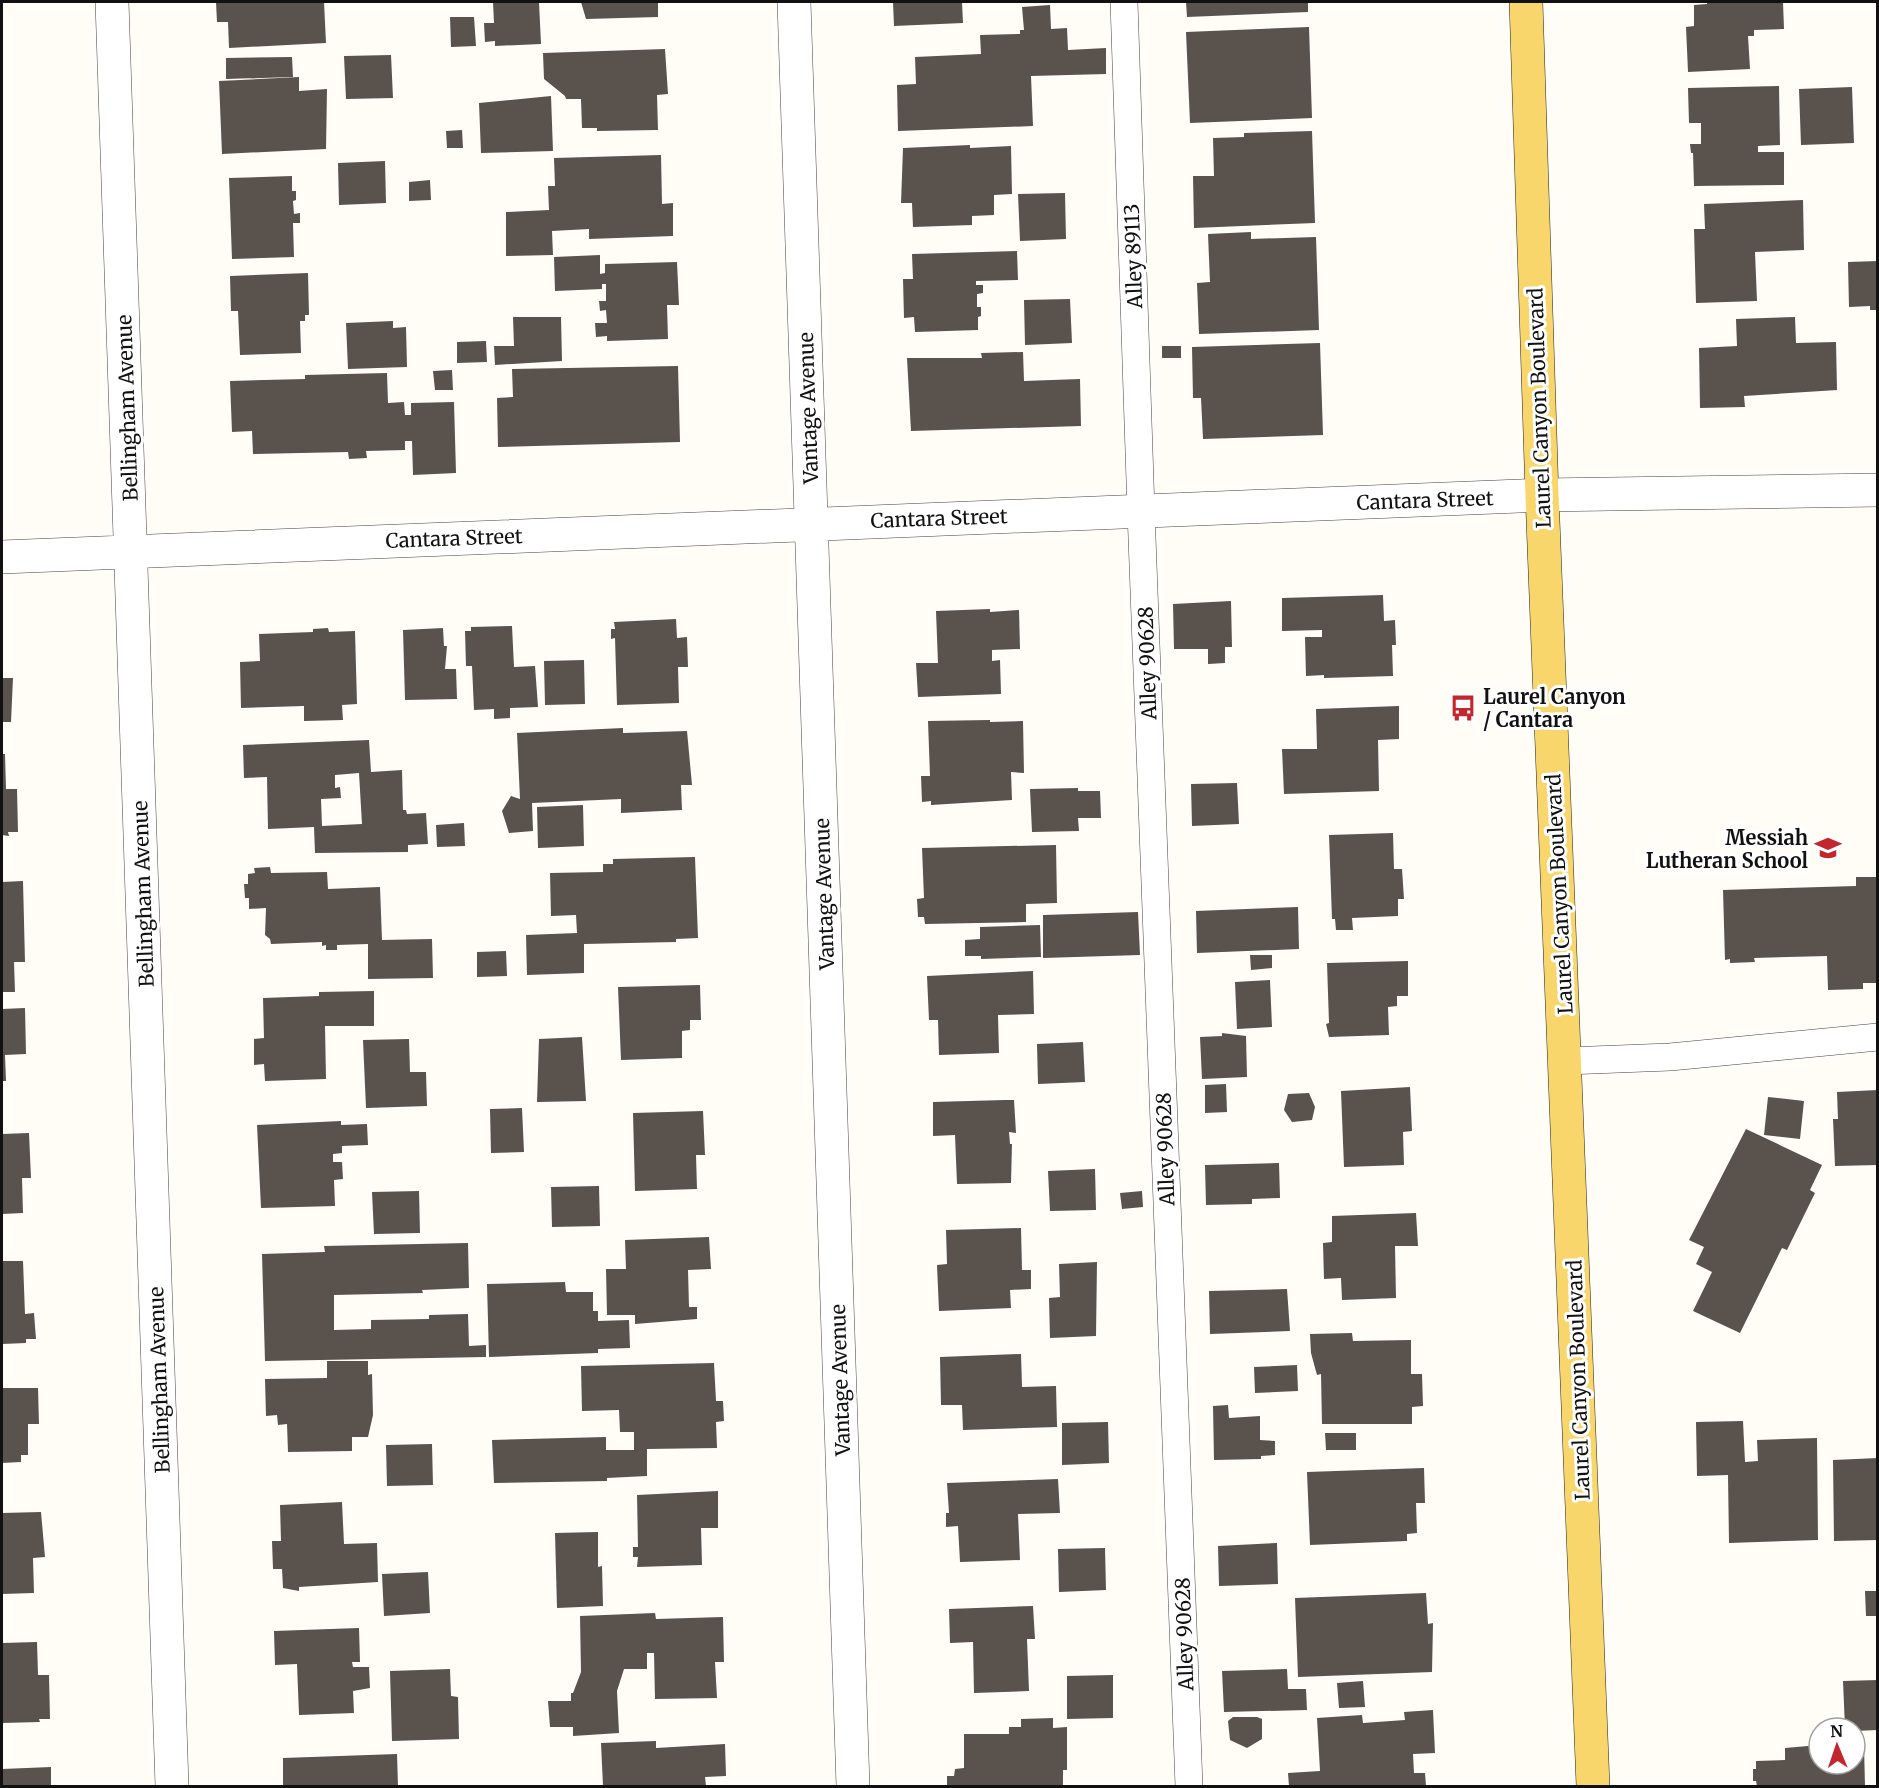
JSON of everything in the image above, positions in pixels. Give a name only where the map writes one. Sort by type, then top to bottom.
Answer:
[{"type":"main road","name":"Laurel Canyon Boulevard","points":[[1526,2],[1542,495],[1593,1786]]},
{"type":"street","name":"Bellingham Avenue","points":[[112,2],[172,1786]]},
{"type":"street","name":"Vantage Avenue","points":[[794,2],[853,1786]]},
{"type":"street","name":"Cantara Street","points":[[2,557],[1542,495],[1878,490]]},
{"type":"lane","name":"Alley 89113","points":[[1125,2],[1141,511]]},
{"type":"lane","name":"Alley 90628","points":[[1141,511],[1189,1786]]},
{"type":"lane","points":[[1566,1061],[1670,1057],[1878,1037]]},
{"type":"building","points":[[216,2],[324,2],[326,43],[229,48],[228,22],[217,22]]},
{"type":"building","points":[[493,2],[539,2],[541,44],[495,46],[495,41],[485,42],[484,23],[494,23]]},
{"type":"building","points":[[581,2],[658,2],[658,17],[586,19]]},
{"type":"building","points":[[893,2],[962,2],[963,23],[894,26]]},
{"type":"building","points":[[1186,2],[1308,2],[1308,12],[1187,17]]},
{"type":"building","points":[[1707,2],[1783,2],[1784,29],[1754,30],[1754,36],[1748,36],[1750,69],[1688,72],[1686,27],[1694,26],[1694,5],[1707,4]]},
{"type":"building","points":[[1050,5],[1051,29],[1067,28],[1068,50],[1106,48],[1106,74],[1031,76],[1033,126],[898,131],[897,85],[916,84],[915,57],[981,54],[980,35],[1020,34],[1020,30],[1024,30],[1022,7]]},
{"type":"building","points":[[450,17],[474,17],[476,46],[451,47]]},
{"type":"building","points":[[1309,27],[1312,118],[1190,123],[1186,32]]},
{"type":"building","points":[[665,49],[668,94],[657,95],[658,130],[597,131],[597,128],[582,128],[581,99],[566,99],[544,79],[543,53]]},
{"type":"building","points":[[391,55],[393,98],[346,99],[344,56]]},
{"type":"building","points":[[292,57],[293,77],[226,79],[226,58]]},
{"type":"building","points":[[299,77],[299,91],[327,89],[326,149],[222,154],[219,81]]},
{"type":"building","points":[[1779,86],[1780,145],[1758,146],[1758,152],[1784,152],[1784,185],[1694,186],[1693,153],[1691,153],[1690,144],[1701,144],[1701,123],[1689,123],[1688,88]]},
{"type":"building","points":[[1852,87],[1854,143],[1801,145],[1799,89]]},
{"type":"building","points":[[551,96],[553,151],[481,153],[479,103]]},
{"type":"building","points":[[462,130],[463,148],[447,148],[446,131]]},
{"type":"building","points":[[1312,131],[1315,223],[1194,228],[1193,176],[1214,176],[1213,138],[1244,137],[1244,133]]},
{"type":"building","points":[[970,145],[970,148],[1011,146],[1012,194],[994,195],[994,215],[972,216],[972,225],[913,227],[912,203],[901,203],[903,148]]},
{"type":"building","points":[[661,155],[662,204],[673,203],[673,236],[589,239],[589,229],[552,231],[553,255],[506,256],[506,212],[549,210],[548,186],[555,186],[554,158]]},
{"type":"building","points":[[385,161],[386,203],[339,205],[338,163]]},
{"type":"building","points":[[292,176],[292,191],[296,191],[296,200],[293,201],[294,214],[300,213],[300,223],[293,223],[294,257],[232,259],[229,178]]},
{"type":"building","points":[[430,180],[431,200],[409,201],[409,182]]},
{"type":"building","points":[[1065,193],[1066,239],[1020,241],[1018,194]]},
{"type":"building","points":[[1803,200],[1804,250],[1755,252],[1757,301],[1696,303],[1694,229],[1705,229],[1704,204]]},
{"type":"building","points":[[1251,232],[1251,239],[1316,237],[1319,330],[1199,334],[1197,283],[1210,282],[1208,234]]},
{"type":"building","points":[[1017,251],[1018,280],[976,281],[976,285],[983,285],[983,293],[977,294],[977,307],[981,307],[978,330],[915,332],[914,317],[904,318],[903,279],[913,279],[912,254]]},
{"type":"building","points":[[600,255],[600,274],[605,273],[605,264],[677,262],[679,305],[667,305],[668,339],[607,341],[607,336],[596,337],[595,323],[607,323],[606,310],[600,311],[599,301],[606,301],[606,284],[602,284],[602,289],[555,291],[554,257]]},
{"type":"building","points":[[1878,261],[1878,310],[1870,310],[1870,306],[1849,307],[1848,262]]},
{"type":"building","points":[[308,273],[309,315],[305,315],[305,321],[300,321],[301,353],[240,355],[238,311],[231,311],[230,276]]},
{"type":"building","points":[[1070,299],[1072,343],[1025,345],[1024,300]]},
{"type":"building","points":[[513,317],[561,317],[562,361],[495,365],[494,346],[514,346]]},
{"type":"building","points":[[1795,317],[1796,343],[1836,342],[1837,390],[1744,396],[1745,407],[1700,408],[1699,348],[1737,346],[1736,319]]},
{"type":"building","points":[[393,321],[393,328],[406,327],[407,367],[348,369],[346,323]]},
{"type":"building","points":[[486,341],[487,362],[457,363],[457,342]]},
{"type":"building","points":[[1320,343],[1323,435],[1203,439],[1201,398],[1193,398],[1192,347]]},
{"type":"building","points":[[1162,346],[1181,346],[1181,358],[1162,358]]},
{"type":"building","points":[[1023,352],[1024,381],[1080,379],[1081,426],[911,431],[907,358],[982,358],[981,353]]},
{"type":"building","points":[[678,366],[680,442],[498,447],[497,398],[513,397],[512,369]]},
{"type":"building","points":[[452,370],[453,390],[435,390],[433,371]]},
{"type":"building","points":[[387,373],[388,403],[404,402],[405,415],[411,415],[411,403],[454,402],[456,473],[413,475],[412,441],[405,441],[405,450],[366,451],[367,458],[349,459],[348,452],[253,454],[252,431],[232,432],[230,381],[305,379],[305,375]]},
{"type":"building","points":[[1383,595],[1384,621],[1395,620],[1396,645],[1392,645],[1393,676],[1324,678],[1324,675],[1306,676],[1305,637],[1322,637],[1322,630],[1282,631],[1282,598]]},
{"type":"building","points":[[1231,601],[1232,647],[1225,647],[1225,663],[1208,664],[1208,649],[1174,649],[1173,604]]},
{"type":"building","points":[[990,609],[990,612],[1019,610],[1020,649],[992,650],[992,661],[1000,660],[1001,694],[918,697],[916,663],[938,663],[936,611]]},
{"type":"building","points":[[676,619],[677,638],[687,637],[688,667],[678,667],[679,703],[617,705],[615,638],[611,639],[611,629],[615,629],[614,622]]},
{"type":"building","points":[[512,626],[514,667],[535,666],[538,707],[510,708],[510,718],[494,719],[494,709],[474,710],[472,666],[466,666],[465,631],[471,631],[471,627]]},
{"type":"building","points":[[328,628],[329,632],[355,631],[357,704],[342,705],[343,720],[304,721],[304,706],[241,708],[240,662],[260,661],[259,634],[313,632],[313,629]]},
{"type":"building","points":[[443,628],[444,646],[447,646],[445,669],[456,669],[457,699],[405,700],[403,630]]},
{"type":"building","points":[[584,660],[585,704],[545,705],[544,661]]},
{"type":"building","points":[[2,678],[13,678],[11,722],[2,722]]},
{"type":"building","points":[[1399,706],[1399,739],[1378,740],[1379,791],[1284,794],[1282,749],[1317,749],[1316,709]]},
{"type":"building","points":[[990,720],[990,722],[1023,721],[1024,773],[1011,772],[1012,800],[931,805],[931,801],[922,802],[921,776],[930,776],[928,721]]},
{"type":"building","points":[[623,728],[623,733],[687,731],[692,785],[681,785],[682,810],[621,813],[621,799],[532,803],[533,831],[509,833],[502,811],[511,796],[520,799],[517,733]]},
{"type":"building","points":[[369,740],[371,772],[402,770],[403,810],[406,810],[407,814],[426,813],[428,844],[408,845],[408,852],[315,853],[314,827],[268,829],[267,777],[244,778],[243,745]],"holes":[[[359,773],[362,824],[322,826],[321,799],[341,798],[340,787],[335,788],[335,775]]]},
{"type":"building","points":[[2,754],[5,754],[6,789],[17,789],[18,832],[8,832],[9,836],[2,835]]},
{"type":"building","points":[[1237,783],[1239,824],[1192,826],[1191,784]]},
{"type":"building","points":[[1078,788],[1078,791],[1100,791],[1101,818],[1078,818],[1079,831],[1032,832],[1030,789]]},
{"type":"building","points":[[583,805],[584,846],[538,848],[537,807]]},
{"type":"building","points":[[464,823],[465,846],[437,847],[436,825]]},
{"type":"building","points":[[1393,833],[1394,869],[1402,869],[1404,899],[1398,899],[1398,916],[1352,918],[1353,930],[1336,930],[1335,919],[1332,919],[1329,835]]},
{"type":"building","points":[[1056,845],[1057,903],[1026,904],[1026,922],[925,924],[924,917],[918,917],[917,899],[924,898],[922,848]]},
{"type":"building","points":[[695,857],[698,938],[676,939],[676,942],[584,944],[584,973],[527,975],[526,935],[577,933],[576,915],[551,916],[550,873],[603,872],[603,864],[613,864],[613,859]]},
{"type":"building","points":[[270,867],[271,873],[327,872],[328,889],[380,887],[382,940],[432,939],[433,978],[368,979],[368,944],[337,945],[337,950],[326,950],[326,945],[322,946],[322,942],[271,944],[270,939],[265,935],[266,908],[249,909],[249,898],[245,898],[244,884],[248,884],[248,874],[255,873],[254,868]]},
{"type":"building","points":[[1856,877],[1878,877],[1878,983],[1863,983],[1863,989],[1828,990],[1827,956],[1754,958],[1755,962],[1730,963],[1730,959],[1725,960],[1723,890],[1856,886]]},
{"type":"building","points":[[23,881],[25,962],[14,962],[15,992],[2,992],[2,882]]},
{"type":"building","points":[[1298,907],[1299,949],[1197,953],[1196,911]]},
{"type":"building","points":[[1138,912],[1140,955],[1043,958],[1043,915]]},
{"type":"building","points":[[1040,925],[1041,957],[981,959],[981,956],[965,956],[965,940],[980,939],[980,927]]},
{"type":"building","points":[[506,951],[507,976],[477,977],[477,952]]},
{"type":"building","points":[[1250,955],[1272,955],[1272,968],[1251,970]]},
{"type":"building","points":[[1408,961],[1408,996],[1397,996],[1397,1006],[1388,1007],[1389,1035],[1329,1037],[1326,1024],[1329,1023],[1327,963]]},
{"type":"building","points":[[1033,971],[1034,1014],[998,1015],[999,1053],[939,1055],[938,1020],[929,1020],[927,976]]},
{"type":"building","points":[[1270,980],[1272,1027],[1237,1029],[1235,982]]},
{"type":"building","points":[[700,985],[701,1020],[690,1020],[690,1030],[682,1031],[682,1058],[621,1060],[618,987]]},
{"type":"building","points":[[374,991],[374,1026],[325,1026],[326,1079],[265,1081],[264,1064],[254,1065],[254,1039],[264,1038],[263,998],[319,996],[319,992]]},
{"type":"building","points":[[25,1008],[26,1054],[5,1055],[6,1081],[2,1081],[2,1009]]},
{"type":"building","points":[[1222,1033],[1246,1036],[1247,1077],[1202,1079],[1200,1037],[1222,1036]]},
{"type":"building","points":[[582,1037],[586,1101],[537,1102],[539,1039]]},
{"type":"building","points":[[409,1039],[410,1072],[426,1072],[427,1106],[366,1108],[363,1040]]},
{"type":"building","points":[[1083,1042],[1085,1082],[1038,1084],[1037,1044]]},
{"type":"building","points":[[1226,1084],[1227,1112],[1205,1113],[1205,1085]]},
{"type":"building","points":[[1410,1087],[1412,1131],[1403,1132],[1404,1165],[1344,1167],[1341,1091]]},
{"type":"building","points":[[1878,1090],[1878,1165],[1835,1166],[1833,1119],[1838,1119],[1837,1092]]},
{"type":"building","points":[[1309,1093],[1315,1107],[1312,1120],[1292,1122],[1284,1110],[1288,1094]]},
{"type":"building","points":[[1768,1097],[1804,1101],[1800,1139],[1764,1135]]},
{"type":"building","points":[[1014,1100],[1016,1133],[1009,1132],[1010,1144],[1012,1144],[1011,1183],[957,1184],[955,1135],[933,1136],[933,1102]]},
{"type":"building","points":[[522,1108],[524,1152],[491,1153],[490,1109]]},
{"type":"building","points":[[703,1111],[705,1155],[696,1155],[697,1189],[635,1191],[633,1113]]},
{"type":"building","points":[[341,1121],[341,1125],[367,1124],[368,1145],[342,1146],[342,1153],[333,1154],[333,1162],[342,1162],[343,1179],[334,1180],[335,1206],[261,1208],[257,1125]]},
{"type":"building","points":[[1746,1129],[1822,1165],[1810,1190],[1815,1193],[1787,1250],[1782,1248],[1740,1333],[1693,1311],[1712,1272],[1696,1264],[1704,1247],[1689,1240]]},
{"type":"building","points":[[29,1133],[31,1178],[22,1178],[23,1213],[2,1214],[2,1134]]},
{"type":"building","points":[[1279,1163],[1280,1198],[1252,1199],[1252,1204],[1206,1205],[1205,1165]]},
{"type":"building","points":[[1095,1169],[1096,1210],[1050,1211],[1048,1171]]},
{"type":"building","points":[[599,1186],[600,1226],[552,1227],[551,1187]]},
{"type":"building","points":[[419,1191],[420,1233],[374,1234],[372,1192]]},
{"type":"building","points":[[1142,1191],[1143,1207],[1122,1209],[1120,1193]]},
{"type":"building","points":[[1416,1213],[1418,1246],[1395,1246],[1396,1298],[1342,1300],[1341,1278],[1324,1279],[1323,1243],[1332,1242],[1332,1216]]},
{"type":"building","points":[[1021,1228],[1022,1270],[1031,1270],[1031,1289],[1010,1290],[1011,1308],[939,1311],[937,1265],[947,1264],[946,1230]]},
{"type":"building","points":[[709,1237],[711,1269],[688,1270],[689,1307],[697,1307],[697,1319],[635,1324],[635,1315],[607,1315],[606,1269],[626,1269],[625,1240]]},
{"type":"building","points":[[468,1243],[469,1288],[422,1290],[423,1293],[334,1295],[334,1330],[371,1329],[371,1320],[429,1319],[429,1315],[468,1314],[469,1346],[486,1345],[486,1357],[265,1361],[262,1254],[325,1252],[324,1246]]},
{"type":"building","points":[[2,1261],[23,1261],[25,1314],[34,1313],[36,1339],[26,1339],[26,1343],[2,1344]]},
{"type":"building","points":[[1097,1262],[1096,1336],[1050,1338],[1049,1298],[1060,1297],[1059,1264]]},
{"type":"building","points":[[565,1282],[566,1292],[593,1292],[593,1311],[598,1311],[598,1321],[629,1320],[630,1348],[598,1349],[598,1353],[489,1357],[487,1284]]},
{"type":"building","points":[[1287,1289],[1290,1331],[1210,1334],[1209,1291]]},
{"type":"building","points":[[1352,1333],[1353,1341],[1411,1340],[1411,1374],[1422,1374],[1423,1406],[1412,1407],[1412,1424],[1322,1424],[1321,1374],[1317,1375],[1311,1353],[1310,1334]]},
{"type":"building","points":[[1021,1354],[1022,1387],[1056,1386],[1057,1427],[963,1430],[962,1405],[941,1405],[940,1357]]},
{"type":"building","points":[[327,1361],[368,1361],[368,1375],[372,1374],[373,1415],[368,1437],[352,1437],[352,1451],[288,1452],[287,1424],[278,1425],[277,1415],[266,1416],[265,1379],[327,1378]]},
{"type":"building","points":[[714,1363],[716,1401],[723,1401],[724,1421],[716,1422],[717,1448],[647,1449],[647,1476],[607,1478],[607,1481],[494,1483],[492,1440],[606,1437],[606,1450],[634,1450],[634,1432],[620,1432],[619,1410],[582,1411],[581,1366]]},
{"type":"building","points":[[1297,1365],[1298,1391],[1255,1393],[1254,1367]]},
{"type":"building","points":[[2,1388],[38,1388],[39,1424],[28,1424],[28,1455],[21,1455],[21,1462],[2,1463]]},
{"type":"building","points":[[1228,1405],[1229,1418],[1260,1416],[1260,1440],[1275,1441],[1275,1455],[1261,1456],[1261,1459],[1214,1460],[1213,1406]]},
{"type":"building","points":[[1743,1421],[1745,1462],[1758,1461],[1757,1440],[1817,1438],[1818,1540],[1729,1543],[1728,1475],[1697,1476],[1696,1422]]},
{"type":"building","points":[[1108,1422],[1109,1463],[1062,1465],[1062,1423]]},
{"type":"building","points":[[1325,1433],[1356,1433],[1356,1450],[1326,1450]]},
{"type":"building","points":[[432,1444],[433,1485],[387,1486],[386,1445]]},
{"type":"building","points":[[1878,1458],[1878,1540],[1834,1541],[1833,1460]]},
{"type":"building","points":[[1424,1468],[1425,1503],[1416,1503],[1417,1533],[1407,1534],[1407,1541],[1310,1545],[1307,1472]]},
{"type":"building","points":[[1058,1479],[1060,1513],[1018,1514],[1020,1560],[960,1562],[958,1526],[946,1527],[946,1513],[949,1513],[947,1483]]},
{"type":"building","points":[[718,1491],[718,1528],[701,1528],[702,1565],[637,1567],[638,1557],[633,1557],[633,1547],[638,1547],[637,1495]]},
{"type":"building","points":[[342,1502],[344,1544],[377,1543],[378,1582],[299,1587],[299,1591],[283,1588],[282,1569],[273,1569],[272,1541],[281,1541],[280,1505]]},
{"type":"building","points":[[41,1512],[45,1557],[33,1558],[34,1593],[2,1594],[2,1513]]},
{"type":"building","points":[[598,1532],[598,1567],[602,1566],[603,1606],[557,1608],[555,1533]]},
{"type":"building","points":[[1277,1543],[1278,1584],[1219,1586],[1218,1546]]},
{"type":"building","points":[[1105,1548],[1106,1590],[1059,1592],[1058,1549]]},
{"type":"building","points":[[428,1572],[430,1613],[384,1616],[382,1574]]},
{"type":"building","points":[[1865,1591],[1878,1591],[1878,1616],[1866,1616]]},
{"type":"building","points":[[1426,1593],[1428,1624],[1433,1623],[1432,1672],[1298,1677],[1295,1598]]},
{"type":"building","points":[[1033,1606],[1035,1639],[1027,1639],[1029,1691],[974,1693],[973,1642],[950,1643],[949,1609]]},
{"type":"building","points":[[655,1613],[656,1619],[723,1617],[724,1662],[715,1662],[717,1698],[655,1699],[654,1653],[647,1653],[647,1669],[624,1669],[617,1691],[619,1733],[573,1736],[573,1727],[550,1727],[548,1701],[571,1701],[571,1693],[573,1693],[581,1672],[580,1616]]},
{"type":"building","points":[[359,1628],[360,1662],[352,1662],[353,1667],[369,1667],[370,1688],[353,1691],[354,1713],[299,1715],[297,1664],[275,1665],[274,1631]]},
{"type":"building","points":[[37,1642],[38,1675],[49,1675],[50,1719],[39,1719],[40,1722],[2,1723],[2,1643]]},
{"type":"building","points":[[450,1669],[451,1696],[458,1697],[459,1739],[392,1741],[390,1671]]},
{"type":"building","points":[[1287,1669],[1288,1689],[1306,1689],[1307,1710],[1224,1712],[1222,1671]]},
{"type":"building","points":[[1113,1675],[1113,1718],[1067,1719],[1067,1676]]},
{"type":"building","points":[[1878,1680],[1878,1730],[1867,1730],[1867,1716],[1844,1716],[1843,1681]]},
{"type":"building","points":[[1363,1681],[1365,1707],[1339,1708],[1337,1683]]},
{"type":"building","points":[[1433,1710],[1435,1753],[1413,1754],[1414,1773],[1425,1773],[1426,1786],[1289,1786],[1288,1773],[1320,1771],[1317,1718],[1362,1715],[1363,1723],[1405,1720],[1404,1712]]},
{"type":"building","points":[[1233,1717],[1262,1719],[1262,1739],[1247,1748],[1230,1740],[1228,1721]]},
{"type":"building","points":[[1053,1718],[1053,1728],[1067,1727],[1067,1770],[1063,1770],[1063,1786],[947,1786],[947,1776],[954,1776],[955,1769],[964,1768],[964,1734],[1009,1734],[1009,1727],[1021,1727],[1021,1719]]},
{"type":"building","points":[[656,1741],[656,1748],[725,1744],[726,1776],[705,1777],[706,1786],[603,1786],[601,1743]]},
{"type":"building","points":[[1807,1746],[1807,1776],[1865,1776],[1865,1786],[1757,1786],[1756,1781],[1753,1781],[1756,1761],[1785,1760],[1785,1748]]},
{"type":"building","points":[[397,1754],[398,1786],[283,1786],[283,1758]]},
{"type":"building","points":[[51,1767],[51,1786],[2,1786],[2,1769]]},
{"type":"place","name":"Laurel Canyon / Cantara","points":[[1463,708]]},
{"type":"place","name":"Messiah Lutheran School","points":[[1828,848]]}]
